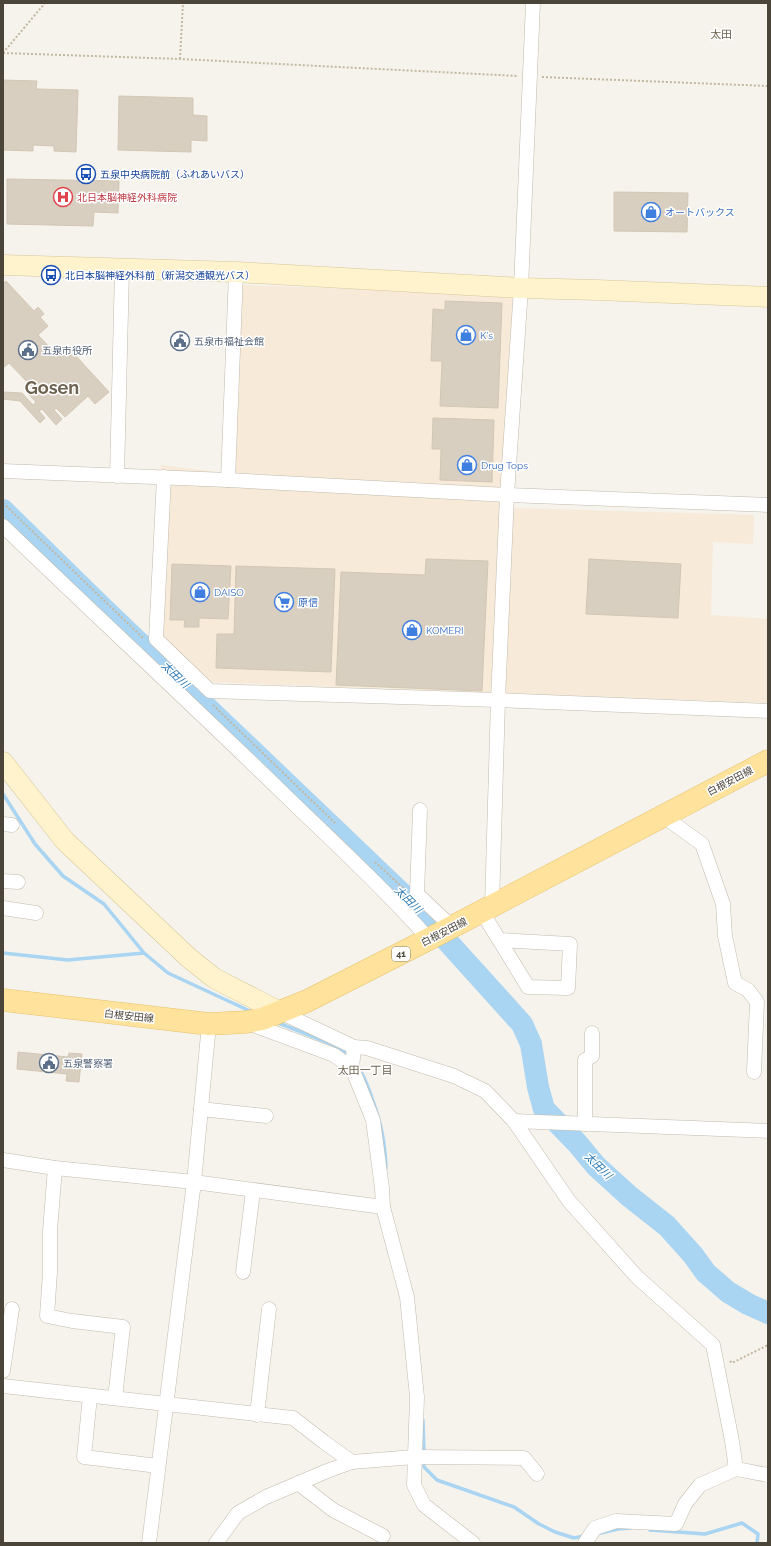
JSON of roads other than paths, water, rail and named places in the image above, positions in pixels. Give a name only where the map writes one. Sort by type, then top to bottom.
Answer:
[{"type":"main road","name":"白根安田線","points":[[3,1000],[209,1024],[246,1022],[262,1019],[307,1001],[429,939],[768,761]]},
{"type":"street","points":[[500,940],[570,944],[568,988],[528,987],[500,940],[487,909],[507,495],[521,288],[533,3]]},
{"type":"street","points":[[3,265],[236,272],[521,288],[768,297]]},
{"type":"street","points":[[117,476],[122,269]]},
{"type":"street","points":[[228,480],[236,272]]},
{"type":"street","points":[[3,471],[228,480],[507,495],[768,505]]},
{"type":"street","points":[[164,478],[156,639],[210,691],[498,700],[768,711]]},
{"type":"street","points":[[3,526],[88,608],[138,653],[399,905],[429,939]]},
{"type":"street","points":[[3,762],[65,841],[189,958],[214,978],[280,1012],[354,1047],[367,1048],[454,1076],[485,1091],[514,1121],[569,1201],[637,1277],[713,1345],[736,1469]]},
{"type":"street","points":[[420,810],[417,894],[452,927]]},
{"type":"street","points":[[663,816],[702,844],[723,904],[725,936],[735,983],[748,990],[757,1002],[754,1072]]},
{"type":"street","points":[[3,881],[18,882]]},
{"type":"street","points":[[3,908],[36,913]]},
{"type":"street","points":[[246,1022],[334,1055],[352,1068]]},
{"type":"street","points":[[149,1543],[194,1182],[209,1024]]},
{"type":"street","points":[[586,1124],[585,1060],[592,1056],[592,1033]]},
{"type":"street","points":[[354,1047],[352,1068],[373,1120],[383,1207],[407,1297],[417,1397],[414,1485],[424,1505],[473,1543]]},
{"type":"street","points":[[201,1109],[266,1116]]},
{"type":"street","points":[[514,1121],[768,1130]]},
{"type":"street","points":[[3,1160],[55,1168],[194,1182],[383,1207]]},
{"type":"street","points":[[55,1168],[50,1231],[50,1272],[46,1316],[72,1321],[123,1327],[115,1398]]},
{"type":"street","points":[[243,1272],[253,1191]]},
{"type":"street","points":[[3,1371],[12,1309]]},
{"type":"street","points":[[256,1415],[269,1309]]},
{"type":"street","points":[[3,1386],[293,1418],[352,1462]]},
{"type":"street","points":[[90,1396],[84,1457],[158,1466]]},
{"type":"street","points":[[216,1543],[238,1513],[266,1497],[352,1462],[414,1458],[524,1458],[537,1474]]},
{"type":"street","points":[[586,1542],[595,1528],[616,1521],[676,1524],[685,1504],[700,1485],[736,1469],[768,1475]]},
{"type":"street","points":[[298,1483],[333,1510],[383,1536]]},
{"type":"waterway","name":"太田川","points":[[3,510],[101,606],[419,910],[522,1024],[531,1044],[538,1087],[544,1109],[577,1143],[596,1166],[629,1196],[667,1226],[693,1255],[706,1273],[728,1292],[748,1304],[768,1313]]},
{"type":"waterway","points":[[3,794],[35,844],[63,876],[104,904],[144,953],[168,973],[252,1012]]},
{"type":"waterway","points":[[3,953],[68,960],[144,953]]},
{"type":"waterway","points":[[276,1022],[334,1045],[350,1056]]},
{"type":"waterway","points":[[358,1067],[366,1082],[378,1116],[384,1141],[386,1168]]},
{"type":"waterway","points":[[423,1420],[424,1454]]},
{"type":"waterway","points":[[424,1460],[424,1467],[437,1480],[514,1507],[539,1524],[555,1532],[574,1538],[584,1536]]},
{"type":"waterway","points":[[650,1530],[705,1534],[742,1523],[758,1534],[757,1543]]},
{"type":"waterway","points":[[596,1534],[618,1529],[631,1528]]},
{"type":"place","name":"五泉中央病院前（ふれあいバス）","points":[[86,174]]},
{"type":"place","name":"北日本脳神経外科病院","points":[[63,197]]},
{"type":"place","name":"オートバックス","points":[[651,212]]},
{"type":"place","name":"北日本脳神経外科前（新潟交通観光バス）","points":[[51,275]]},
{"type":"place","name":"K's","points":[[466,335]]},
{"type":"place","name":"五泉市福祉会館","points":[[180,341]]},
{"type":"place","name":"五泉市役所","points":[[28,350]]},
{"type":"place","name":"Drug Tops","points":[[467,465]]},
{"type":"place","name":"DAISO","points":[[200,592]]},
{"type":"place","name":"原信","points":[[284,602]]},
{"type":"place","name":"KOMERI","points":[[412,630]]},
{"type":"place","name":"五泉警察署","points":[[49,1063]]},
{"type":"district","name":"太田","points":[[721,34]]},
{"type":"district","name":"Gosen","points":[[52,387]]},
{"type":"district","name":"太田一丁目","points":[[365,1070]]}]
